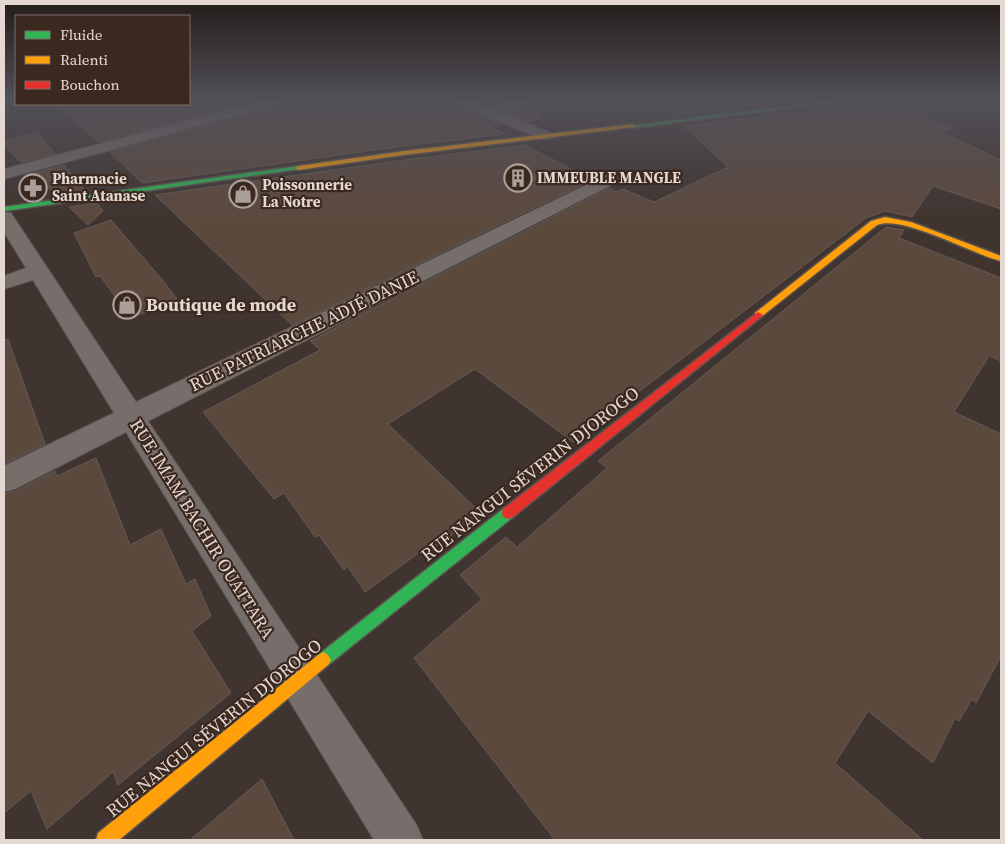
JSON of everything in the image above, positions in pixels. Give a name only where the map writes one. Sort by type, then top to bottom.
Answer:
[{"type":"street","points":[[4,174],[133,139]]},
{"type":"street","points":[[4,208],[404,153],[518,139]]},
{"type":"street","name":"RUE PATRIARCHE ADJÉ DANIE","points":[[4,480],[605,181]]},
{"type":"street","name":"RUE IMAM BACHIR OUATTARA","points":[[4,217],[400,840]]},
{"type":"street","name":"RUE NANGUI SÉVERIN DJOROGO","points":[[105,840],[298,680],[874,223],[885,219],[908,224],[1001,260]]},
{"type":"street","points":[[4,283],[38,271]]},
{"type":"building","points":[[43,139],[55,154],[21,162],[4,146],[4,141]]},
{"type":"building","points":[[96,139],[109,139],[99,142]]},
{"type":"building","points":[[157,139],[460,139],[142,183],[110,152]]},
{"type":"building","points":[[698,139],[958,139],[1001,160],[1001,209],[933,186],[912,217],[885,211],[866,218],[573,442],[475,369],[388,424],[481,513],[434,548],[431,544],[365,592],[348,567],[344,570],[319,535],[315,537],[284,493],[274,499],[203,412],[320,350],[310,341],[609,188],[616,192],[623,189],[654,202],[728,167]]},
{"type":"building","points":[[525,145],[592,180],[292,325],[155,195],[404,160]]},
{"type":"building","points":[[64,165],[86,191],[56,195],[33,173]]},
{"type":"building","points":[[97,203],[103,211],[88,225],[69,207]]},
{"type":"building","points":[[111,220],[177,299],[131,318],[100,276],[96,277],[74,233]]},
{"type":"building","points":[[886,227],[904,230],[899,238],[1001,278],[1001,361],[989,356],[954,412],[1001,434],[1001,656],[976,703],[972,699],[959,721],[955,718],[933,763],[868,711],[835,763],[923,840],[555,840],[414,658],[482,599],[460,575],[506,537],[517,547],[607,468],[598,461]]},
{"type":"building","points":[[8,339],[45,444],[4,464],[4,340]]},
{"type":"building","points":[[96,458],[130,545],[161,529],[186,584],[195,579],[211,616],[192,631],[231,693],[118,785],[113,772],[47,829],[31,791],[4,813],[4,494],[16,491],[55,471],[57,476]]},
{"type":"building","points":[[262,779],[294,840],[190,840]]},
{"type":"traffic: fast","points":[[4,209],[298,168]]},
{"type":"traffic: fast","points":[[323,660],[508,513]]},
{"type":"traffic: slow","points":[[298,168],[519,139]]},
{"type":"traffic: slow","points":[[758,315],[874,223],[885,219],[908,224],[1001,259]]},
{"type":"traffic: slow","points":[[105,840],[323,660]]},
{"type":"traffic: jam","points":[[508,513],[758,315]]},
{"type":"place","name":"IMMEUBLE MANGLE","points":[[518,178]]},
{"type":"place","name":"Pharmacie Saint Atanase","points":[[33,188]]},
{"type":"place","name":"Poissonnerie La Notre","points":[[243,194]]},
{"type":"place","name":"Boutique de mode","points":[[127,305]]}]
